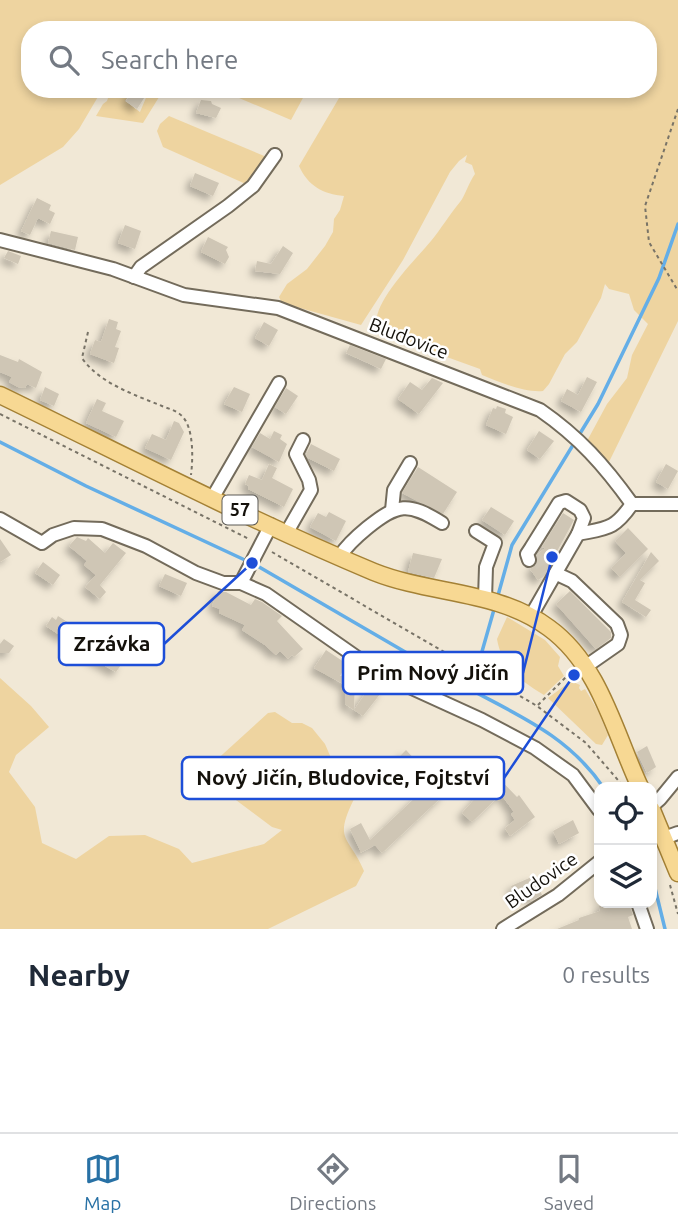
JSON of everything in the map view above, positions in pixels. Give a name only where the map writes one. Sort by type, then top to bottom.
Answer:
[{"type":"main road","name":"57","points":[[0,395],[287,533],[407,584],[492,600],[531,616],[562,639],[585,667],[607,708],[638,782]]},
{"type":"main road","points":[[657,815],[671,836],[678,873]]},
{"type":"street","points":[[134,277],[141,267],[253,186],[275,155]]},
{"type":"street","name":"Bludovice","points":[[0,240],[113,269],[184,295],[278,308],[540,410],[569,430],[607,469],[632,504]]},
{"type":"street","points":[[213,498],[279,383]]},
{"type":"street","points":[[287,533],[311,490],[296,454],[303,440]]},
{"type":"street","points":[[392,510],[394,490],[410,463]]},
{"type":"street","points":[[531,616],[578,534],[584,518],[580,510],[566,501],[559,503],[532,555]]},
{"type":"street","points":[[578,534],[606,528],[619,522],[632,504],[678,504]]},
{"type":"street","points":[[340,556],[356,537],[392,510],[408,509],[426,513],[442,523]]},
{"type":"street","points":[[0,519],[42,543],[54,535],[74,528],[102,529],[146,546],[196,573],[223,583],[243,579],[379,673],[482,720],[535,748],[573,775],[594,803]]},
{"type":"street","points":[[243,579],[271,525]]},
{"type":"street","points":[[476,531],[495,543],[486,567],[492,600]]},
{"type":"street","points":[[550,579],[572,581],[621,631],[618,644],[585,667]]},
{"type":"street","points":[[657,802],[678,776]]},
{"type":"street","name":"Bludovice","points":[[503,929],[558,895],[594,866]]},
{"type":"street","points":[[640,908],[647,929]]},
{"type":"path","points":[[678,109],[645,206],[649,242],[678,291]]},
{"type":"path","points":[[88,332],[82,358],[88,366],[114,385],[173,410],[186,421],[192,464],[187,485]]},
{"type":"path","points":[[0,414],[259,548],[537,706],[586,743],[620,782]]},
{"type":"path","points":[[537,706],[571,672],[585,667]]},
{"type":"shaded area","points":[[0,0],[678,0],[678,321],[608,464],[587,441],[607,404],[627,378],[632,355],[648,324],[634,310],[629,294],[609,289],[605,284],[601,298],[577,342],[565,354],[543,391],[520,389],[496,381],[482,375],[480,369],[383,334],[377,326],[377,316],[388,293],[464,196],[475,174],[472,165],[465,162],[467,155],[450,172],[403,260],[361,325],[282,303],[279,297],[287,284],[307,269],[325,246],[340,210],[344,196],[317,188],[299,166],[339,98],[657,98],[657,21],[21,21],[21,98],[97,98],[79,129],[63,147],[0,185]]},
{"type":"shaded area","points":[[108,98],[127,98],[125,101],[140,112],[146,98],[158,98],[143,123],[96,116]]},
{"type":"shaded area","points":[[239,98],[303,98],[291,120]]},
{"type":"shaded area","points":[[169,116],[269,158],[248,185],[163,147],[157,131]]},
{"type":"shaded area","points":[[507,617],[545,640],[560,657],[558,666],[564,676],[544,695],[520,679],[503,658],[497,639]]},
{"type":"shaded area","points":[[0,678],[31,706],[49,727],[16,755],[9,772],[35,807],[42,843],[76,859],[109,836],[145,835],[179,849],[192,863],[264,844],[282,830],[272,827],[201,774],[268,713],[275,712],[292,723],[302,723],[312,728],[325,744],[341,781],[354,799],[344,831],[364,871],[356,886],[268,929],[0,929]]},
{"type":"shaded area","points":[[571,681],[580,685],[581,691],[585,689],[598,711],[608,735],[602,745],[596,744],[548,698]]},
{"type":"building","points":[[128,98],[144,98],[137,109],[126,101]]},
{"type":"building","points":[[201,100],[211,101],[221,108],[216,118],[196,113]]},
{"type":"building","points":[[195,173],[219,183],[213,196],[190,186]]},
{"type":"building","points":[[37,198],[51,205],[49,210],[55,213],[50,224],[38,218],[30,235],[21,231]]},
{"type":"building","points":[[125,225],[141,231],[135,249],[118,243]]},
{"type":"building","points":[[51,231],[78,237],[75,250],[48,243]]},
{"type":"building","points":[[208,237],[228,247],[226,250],[229,257],[225,264],[201,252]]},
{"type":"building","points":[[283,246],[293,253],[280,274],[255,271],[257,261],[271,264]]},
{"type":"building","points":[[8,251],[21,256],[18,264],[4,258]]},
{"type":"building","points":[[109,319],[118,322],[116,329],[121,331],[115,347],[119,348],[114,363],[90,354],[95,340],[101,342]]},
{"type":"building","points":[[264,322],[278,330],[269,346],[255,338]]},
{"type":"building","points":[[350,345],[386,359],[381,369],[346,353]]},
{"type":"building","points":[[0,355],[18,362],[19,359],[42,372],[36,388],[27,384],[25,388],[18,387],[9,382],[12,377],[0,372]]},
{"type":"building","points":[[587,377],[597,382],[581,412],[561,401],[567,389],[578,395]]},
{"type":"building","points":[[432,378],[443,383],[419,414],[398,399],[410,382],[422,390]]},
{"type":"building","points":[[45,387],[59,394],[54,406],[40,400]]},
{"type":"building","points":[[234,387],[250,394],[242,412],[224,404]]},
{"type":"building","points":[[286,388],[298,396],[286,414],[275,407]]},
{"type":"building","points":[[97,399],[106,403],[102,411],[124,421],[116,437],[86,423]]},
{"type":"building","points":[[497,406],[506,409],[505,413],[513,417],[506,434],[486,425],[493,408],[496,409]]},
{"type":"building","points":[[174,421],[179,423],[184,432],[171,460],[145,448],[152,434],[166,440]]},
{"type":"building","points":[[274,431],[282,435],[280,439],[287,444],[279,462],[252,447],[260,433],[270,439]]},
{"type":"building","points":[[539,431],[554,441],[540,459],[527,450]]},
{"type":"building","points":[[311,444],[340,459],[334,471],[308,458],[306,455]]},
{"type":"building","points":[[269,464],[277,468],[272,478],[293,489],[284,507],[248,489],[249,486],[245,484],[249,475],[262,480]]},
{"type":"building","points":[[666,464],[678,471],[668,489],[656,482]]},
{"type":"building","points":[[418,467],[457,492],[443,514],[402,493]]},
{"type":"building","points":[[491,507],[514,521],[505,535],[482,520]]},
{"type":"building","points":[[329,512],[346,521],[336,541],[310,527],[318,513],[326,517]]},
{"type":"building","points":[[563,513],[574,520],[543,577],[538,580],[530,569],[536,565],[537,555],[545,548],[542,547]]},
{"type":"building","points":[[628,528],[648,549],[620,577],[611,568],[626,553],[615,541]]},
{"type":"building","points":[[77,537],[86,541],[88,538],[105,553],[113,543],[126,553],[100,585],[106,592],[100,599],[85,587],[96,575],[84,565],[87,561],[69,546]]},
{"type":"building","points":[[0,539],[11,555],[0,562]]},
{"type":"building","points":[[651,552],[659,561],[640,580],[645,583],[635,600],[651,610],[646,617],[622,602]]},
{"type":"building","points":[[413,553],[442,559],[434,578],[408,572]]},
{"type":"building","points":[[43,562],[60,575],[53,585],[35,573]]},
{"type":"building","points":[[165,574],[187,583],[181,596],[159,586]]},
{"type":"building","points":[[218,591],[226,592],[251,605],[255,599],[262,602],[282,616],[277,621],[303,649],[288,659],[280,651],[276,655],[242,630],[245,625],[219,613],[220,609],[212,606]]},
{"type":"building","points":[[570,591],[611,632],[611,638],[596,649],[556,604]]},
{"type":"building","points":[[58,616],[72,625],[64,638],[46,626],[52,617],[56,620]]},
{"type":"building","points":[[102,627],[117,637],[107,652],[123,662],[116,672],[83,654]]},
{"type":"building","points":[[4,639],[14,646],[9,653],[0,653],[0,644]]},
{"type":"building","points":[[326,650],[347,664],[340,676],[355,676],[354,710],[345,704],[345,685],[314,668]]},
{"type":"building","points":[[373,682],[384,689],[363,716],[354,710]]},
{"type":"building","points":[[647,746],[656,767],[647,773],[637,752]]},
{"type":"building","points":[[406,750],[418,763],[396,785],[384,772]]},
{"type":"building","points":[[488,767],[517,797],[519,795],[535,817],[510,836],[505,828],[515,820],[511,814],[514,812],[501,794],[472,822],[462,813],[479,794],[471,785]]},
{"type":"building","points":[[434,780],[446,793],[382,853],[375,845],[360,853],[350,829],[361,823],[370,840]]},
{"type":"building","points":[[573,820],[579,833],[559,844],[553,831]]},
{"type":"building","points":[[534,876],[542,895],[531,901],[528,894],[516,899],[511,886]]},
{"type":"building","points":[[599,908],[631,908],[633,915],[628,917],[632,929],[557,929],[579,918],[600,911]]},
{"type":"waterway","points":[[497,599],[512,545],[598,404],[659,278],[678,224]]},
{"type":"waterway","points":[[0,442],[86,486],[247,561]]},
{"type":"waterway","points":[[254,564],[453,680],[535,724],[571,751],[599,782]]},
{"type":"waterway","points":[[471,690],[495,606]]},
{"type":"waterway","points":[[657,896],[665,929]]},
{"type":"tunnel","points":[[535,556],[547,574]]},
{"type":"place","name":"Prim Nový Jičín","points":[[552,557]]},
{"type":"place","name":"Zrzávka","points":[[252,563]]},
{"type":"place","name":"Nový Jičín, Bludovice, Fojtství","points":[[574,675]]}]
